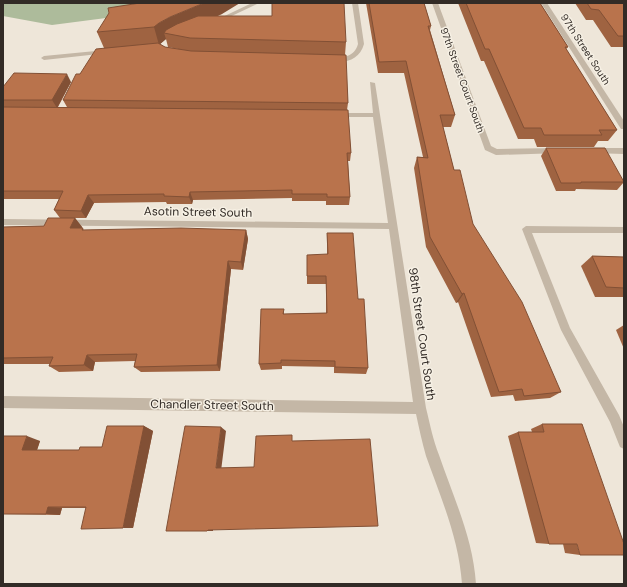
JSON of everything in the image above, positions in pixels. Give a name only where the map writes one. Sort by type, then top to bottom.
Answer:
[{"type":"street","points":[[208,24],[256,3]]},
{"type":"street","points":[[324,60],[347,60],[354,57],[358,53],[361,44],[355,3]]},
{"type":"street","name":"97th Street Court South","points":[[435,3],[488,148],[496,152],[564,151]]},
{"type":"street","name":"97th Street South","points":[[544,3],[624,127]]},
{"type":"street","points":[[44,58],[114,52]]},
{"type":"street","name":"98th Street Court South","points":[[372,83],[420,408],[432,454],[461,534],[468,570],[469,584]]},
{"type":"street","points":[[328,115],[376,115]]},
{"type":"street","points":[[586,151],[624,151]]},
{"type":"street","name":"Asotin Street South","points":[[3,222],[393,226]]},
{"type":"street","points":[[624,230],[526,228],[566,330],[619,419],[624,443]]},
{"type":"street","name":"Chandler Street South","points":[[3,402],[420,408]]},
{"type":"green space","points":[[3,3],[176,3],[160,11],[52,25],[3,16]]},
{"type":"building","points":[[140,3],[204,3],[170,17],[154,27],[97,32],[109,13],[108,8]]},
{"type":"building","points":[[272,3],[344,3],[346,42],[190,38],[164,33],[166,30],[177,24],[198,16],[272,16]]},
{"type":"building","points":[[369,3],[424,3],[431,26],[428,26],[455,115],[440,115],[454,170],[460,170],[473,224],[522,302],[561,392],[524,396],[522,389],[499,392],[464,293],[462,294],[430,237],[417,157],[428,158],[406,61],[379,62]]},
{"type":"building","points":[[466,3],[540,3],[568,47],[565,47],[617,130],[599,130],[602,135],[544,135],[541,128],[524,128],[489,49],[485,49]]},
{"type":"building","points":[[587,3],[624,3],[624,36],[618,36],[599,10],[591,9]]},
{"type":"building","points":[[158,43],[165,47],[191,51],[346,55],[348,103],[63,100],[76,74],[80,74],[96,49]]},
{"type":"building","points":[[14,73],[67,74],[52,100],[3,100],[3,87]]},
{"type":"building","points":[[3,107],[348,110],[351,153],[347,153],[350,197],[327,197],[327,194],[292,194],[292,190],[190,192],[189,197],[164,196],[164,194],[88,195],[81,211],[54,210],[63,191],[3,191]]},
{"type":"building","points":[[546,148],[605,148],[624,182],[561,183]]},
{"type":"building","points":[[48,218],[75,218],[70,228],[83,228],[82,230],[181,228],[246,230],[241,262],[228,261],[217,365],[134,367],[137,354],[87,355],[84,365],[49,366],[53,357],[3,358],[3,227],[44,226]]},
{"type":"building","points":[[327,233],[353,233],[358,299],[364,299],[368,368],[335,367],[335,361],[281,360],[281,363],[259,364],[261,309],[284,309],[283,314],[327,313],[326,276],[307,276],[307,255],[328,254]]},
{"type":"building","points":[[592,256],[624,257],[624,288],[606,287]]},
{"type":"building","points":[[542,424],[582,424],[624,544],[624,555],[580,555],[577,544],[549,544],[518,432],[544,432]]},
{"type":"building","points":[[107,426],[144,426],[123,528],[81,529],[86,507],[48,507],[46,514],[3,514],[3,436],[27,436],[22,450],[79,450],[80,447],[102,447]]},
{"type":"building","points":[[185,426],[221,427],[216,468],[254,467],[256,436],[292,435],[292,441],[370,439],[378,526],[166,531]]}]
